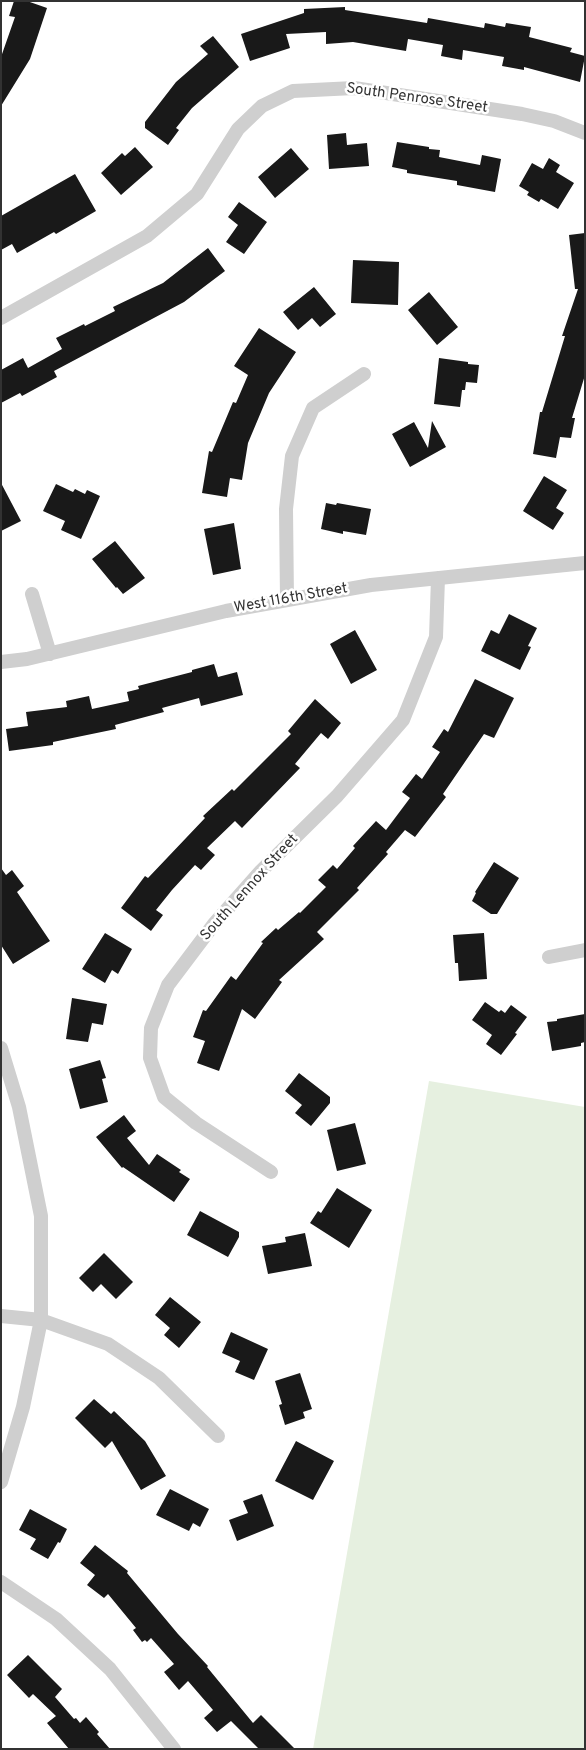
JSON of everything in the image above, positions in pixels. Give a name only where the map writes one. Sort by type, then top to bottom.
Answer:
[{"type":"street","name":"South Penrose Street","points":[[1,318],[147,236],[197,194],[238,129],[262,106],[293,91],[354,88],[522,114],[554,121],[585,133]]},
{"type":"street","points":[[287,600],[286,509],[292,456],[313,408],[364,374]]},
{"type":"street","name":"West 116th Street","points":[[1,662],[50,654],[226,611],[372,585],[585,563]]},
{"type":"street","name":"South Lennox Street","points":[[271,1172],[196,1123],[164,1096],[150,1058],[151,1028],[168,985],[214,924],[261,871],[337,796],[403,720],[436,637],[438,578]]},
{"type":"street","points":[[32,594],[50,654]]},
{"type":"street","points":[[549,957],[585,950]]},
{"type":"street","points":[[1,1048],[19,1107],[41,1216],[41,1320],[23,1407],[1,1482]]},
{"type":"street","points":[[1,1316],[41,1320],[108,1344],[159,1378],[218,1436]]},
{"type":"street","points":[[1,1582],[56,1619],[110,1669],[174,1749]]},
{"type":"green space","points":[[429,1081],[585,1107],[585,1749],[313,1749]]},
{"type":"building","points":[[14,1],[27,1],[47,8],[30,59],[1,106],[1,57],[15,17],[9,16]]},
{"type":"building","points":[[345,7],[345,10],[427,23],[428,18],[484,28],[485,23],[505,27],[506,23],[531,27],[529,37],[572,48],[570,52],[585,56],[580,82],[524,67],[524,70],[502,66],[504,57],[463,50],[462,60],[441,56],[443,45],[408,39],[406,51],[353,42],[326,44],[326,32],[286,34],[290,48],[250,61],[241,34],[304,13],[304,9]]},
{"type":"building","points":[[213,36],[239,67],[192,108],[176,128],[179,130],[168,145],[145,128],[145,122],[176,82],[208,54],[200,46]]},
{"type":"building","points":[[346,133],[347,145],[367,143],[369,166],[329,169],[327,135]]},
{"type":"building","points":[[397,142],[440,150],[439,157],[480,165],[482,155],[501,159],[495,192],[457,185],[457,181],[407,173],[407,170],[392,167]]},
{"type":"building","points":[[135,147],[153,167],[121,195],[101,173],[122,153],[125,156]]},
{"type":"building","points":[[291,148],[309,169],[275,198],[258,177]]},
{"type":"building","points":[[549,158],[560,165],[556,172],[574,183],[558,209],[541,199],[539,202],[527,195],[529,192],[519,186],[532,163],[543,169]]},
{"type":"building","points":[[75,174],[96,211],[56,234],[54,232],[17,253],[12,244],[1,250],[1,216]]},
{"type":"building","points":[[239,202],[267,222],[244,254],[226,242],[238,225],[228,217]]},
{"type":"building","points":[[585,233],[585,375],[572,418],[575,418],[571,438],[560,437],[556,458],[533,454],[540,412],[542,412],[565,336],[562,336],[578,289],[575,289],[569,235]]},
{"type":"building","points":[[208,248],[225,271],[184,302],[54,371],[57,377],[22,396],[20,393],[1,403],[1,370],[23,358],[28,368],[62,349],[56,338],[115,311],[113,307],[163,283]]},
{"type":"building","points":[[353,260],[399,262],[398,305],[351,303]]},
{"type":"building","points":[[314,287],[336,314],[320,327],[312,318],[298,330],[283,312]]},
{"type":"building","points":[[429,292],[458,327],[437,345],[408,310]]},
{"type":"building","points":[[259,328],[296,352],[269,393],[248,443],[242,480],[230,478],[227,497],[202,493],[209,451],[212,452],[233,402],[236,403],[248,375],[234,366]]},
{"type":"building","points":[[439,358],[479,365],[477,383],[466,382],[465,390],[462,390],[460,407],[434,404]]},
{"type":"building","points":[[432,421],[446,447],[410,467],[392,434],[414,422],[428,448]]},
{"type":"building","points":[[544,476],[567,490],[556,508],[564,513],[553,530],[523,511]]},
{"type":"building","points":[[1,483],[21,521],[1,531]]},
{"type":"building","points":[[56,484],[73,492],[75,489],[85,494],[87,490],[100,496],[81,539],[61,530],[65,521],[43,511]]},
{"type":"building","points":[[326,503],[371,509],[366,535],[343,531],[343,534],[321,529]]},
{"type":"building","points":[[234,523],[241,569],[213,575],[204,529]]},
{"type":"building","points":[[115,541],[145,578],[123,594],[92,559]]},
{"type":"building","points":[[509,614],[537,628],[528,646],[531,647],[520,670],[481,651],[491,630],[499,634]]},
{"type":"building","points":[[355,630],[377,670],[351,684],[330,644]]},
{"type":"building","points":[[214,664],[218,677],[237,672],[243,695],[201,706],[199,698],[162,708],[164,712],[115,725],[116,729],[53,742],[53,745],[9,751],[6,729],[28,726],[26,712],[67,707],[66,701],[89,696],[92,709],[129,701],[127,692],[139,689],[138,686],[192,672],[192,670]]},
{"type":"building","points":[[475,679],[514,698],[494,738],[484,734],[443,794],[446,797],[415,837],[405,830],[386,852],[388,854],[357,888],[359,890],[317,932],[324,939],[279,980],[282,982],[255,1019],[242,1009],[219,1071],[197,1063],[205,1041],[193,1037],[203,1010],[206,1011],[231,976],[236,980],[263,943],[261,942],[276,928],[278,930],[300,913],[326,887],[318,880],[333,865],[337,869],[355,848],[353,846],[376,821],[386,830],[410,798],[402,792],[416,774],[422,779],[440,752],[432,747],[444,729],[448,732]]},
{"type":"building","points":[[315,699],[341,723],[328,739],[321,733],[295,764],[300,768],[242,828],[235,821],[207,848],[215,855],[201,870],[195,865],[172,890],[156,910],[163,915],[151,931],[121,908],[145,876],[148,878],[205,818],[203,816],[232,789],[234,791],[291,734],[288,731]]},
{"type":"building","points":[[494,862],[519,878],[497,914],[491,914],[472,901],[475,892]]},
{"type":"building","points":[[1,868],[6,875],[12,870],[24,886],[17,892],[50,941],[13,964],[1,945]]},
{"type":"building","points":[[105,933],[132,949],[118,974],[112,970],[105,983],[82,969]]},
{"type":"building","points":[[484,933],[487,979],[459,981],[458,963],[455,963],[453,935]]},
{"type":"building","points":[[72,998],[107,1004],[103,1025],[92,1023],[88,1042],[66,1039]]},
{"type":"building","points":[[485,1002],[499,1012],[501,1010],[505,1013],[511,1005],[527,1017],[501,1055],[486,1044],[492,1035],[472,1020]]},
{"type":"building","points":[[585,1014],[585,1042],[581,1043],[581,1046],[552,1051],[547,1022]]},
{"type":"building","points":[[100,1060],[106,1078],[102,1079],[108,1102],[80,1109],[69,1069]]},
{"type":"building","points":[[299,1073],[330,1097],[330,1103],[311,1126],[295,1113],[302,1105],[285,1091]]},
{"type":"building","points":[[124,1115],[136,1131],[127,1138],[149,1165],[157,1154],[181,1170],[179,1172],[190,1179],[174,1202],[122,1168],[96,1137]]},
{"type":"building","points":[[355,1123],[366,1164],[337,1171],[327,1130]]},
{"type":"building","points":[[337,1188],[372,1210],[349,1248],[310,1223],[318,1211],[321,1213]]},
{"type":"building","points":[[200,1211],[239,1232],[239,1237],[228,1257],[187,1235]]},
{"type":"building","points":[[305,1233],[312,1266],[268,1274],[262,1246],[286,1242],[285,1237]]},
{"type":"building","points":[[104,1253],[133,1282],[116,1299],[101,1284],[93,1292],[79,1278]]},
{"type":"building","points":[[170,1297],[201,1322],[179,1348],[164,1335],[170,1328],[155,1315]]},
{"type":"building","points":[[231,1332],[268,1349],[254,1380],[235,1372],[240,1361],[222,1353]]},
{"type":"building","points":[[300,1373],[312,1409],[303,1412],[305,1418],[285,1425],[279,1405],[282,1404],[275,1381]]},
{"type":"building","points":[[94,1399],[111,1414],[114,1411],[145,1441],[166,1476],[141,1490],[112,1441],[105,1448],[75,1418]]},
{"type":"building","points":[[296,1441],[334,1461],[313,1500],[275,1481]]},
{"type":"building","points":[[170,1489],[209,1509],[200,1527],[193,1523],[189,1531],[156,1515]]},
{"type":"building","points":[[262,1494],[274,1526],[237,1541],[229,1520],[248,1513],[243,1501]]},
{"type":"building","points":[[30,1509],[67,1529],[60,1543],[58,1542],[48,1559],[30,1549],[36,1539],[19,1530]]},
{"type":"building","points":[[95,1545],[128,1571],[127,1573],[178,1634],[208,1666],[253,1723],[261,1715],[295,1749],[259,1749],[231,1721],[217,1732],[204,1718],[213,1710],[188,1681],[179,1690],[164,1672],[174,1664],[151,1638],[147,1642],[145,1640],[142,1642],[133,1630],[136,1628],[108,1594],[104,1598],[87,1585],[95,1575],[80,1563]]},
{"type":"building","points":[[28,1655],[62,1689],[55,1697],[74,1719],[76,1718],[80,1723],[86,1717],[110,1749],[69,1749],[47,1723],[56,1716],[33,1694],[29,1698],[7,1675]]}]
